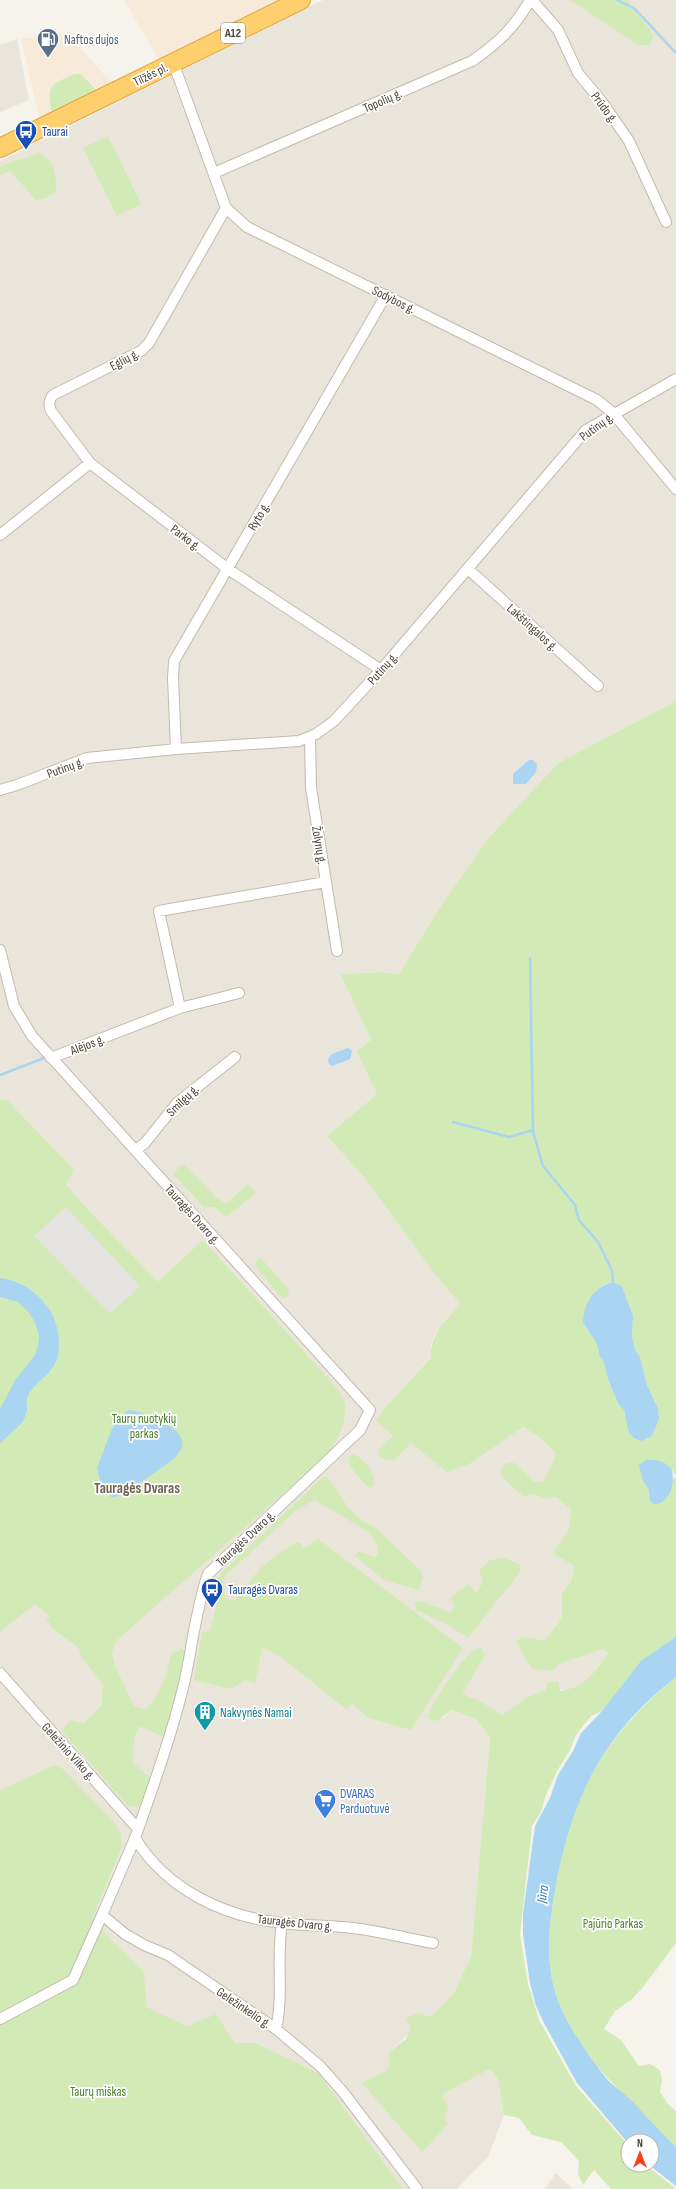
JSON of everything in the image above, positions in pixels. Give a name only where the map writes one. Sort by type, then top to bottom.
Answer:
[{"type":"highway","name":"Tilžės pl.","points":[[0,148],[298,1]]},
{"type":"street","name":"Topolių g.","points":[[214,173],[472,60],[492,47],[506,35],[522,15],[531,0]]},
{"type":"street","name":"Prūdo g.","points":[[531,0],[558,30],[578,74],[602,102],[629,141],[666,222]]},
{"type":"street","name":"Sodybos g.","points":[[173,62],[226,208],[247,227],[597,400],[614,413],[676,489]]},
{"type":"street","name":"Eglių g.","points":[[90,463],[51,411],[49,406],[51,398],[141,351],[149,343],[226,208]]},
{"type":"street","name":"Ryto g.","points":[[176,749],[173,678],[174,660],[386,295]]},
{"type":"street","name":"Putinų g.","points":[[0,790],[87,758],[176,749],[299,741],[310,738],[334,720],[381,670],[576,440],[594,424],[676,379]]},
{"type":"street","points":[[0,534],[90,463]]},
{"type":"street","name":"Parko g.","points":[[90,463],[228,569],[381,670]]},
{"type":"street","name":"Lakštingalos g.","points":[[468,568],[598,686]]},
{"type":"street","name":"Žolynų g.","points":[[310,738],[312,788],[337,951]]},
{"type":"street","points":[[180,1008],[159,911],[326,882]]},
{"type":"street","points":[[0,950],[10,992],[20,1017],[32,1036],[51,1058]]},
{"type":"street","name":"Alėjos g.","points":[[51,1058],[180,1008],[239,993]]},
{"type":"street","name":"Smilgų g.","points":[[136,1150],[145,1142],[177,1102],[234,1057]]},
{"type":"street","name":"Tauragės Dvaro g.","points":[[51,1058],[136,1150],[370,1410],[360,1430],[208,1574],[204,1586],[193,1647],[173,1730],[136,1833],[152,1863],[173,1882],[194,1896],[235,1913],[282,1923],[353,1928],[433,1943]]},
{"type":"street","name":"Geležinio Vilko g.","points":[[0,1673],[136,1833]]},
{"type":"street","points":[[0,2019],[73,1980],[136,1833]]},
{"type":"street","name":"Geležinkelio g.","points":[[102,1915],[125,1934],[144,1945],[168,1955],[276,2029],[320,2066],[343,2092],[417,2189]]},
{"type":"street","points":[[276,2029],[280,2008],[280,1937],[282,1923]]},
{"type":"shaded area","points":[[124,0],[280,0],[160,61]]},
{"type":"shaded area","points":[[323,0],[676,0],[676,701],[558,763],[490,836],[440,907],[399,974],[383,972],[342,974],[371,1040],[356,1051],[377,1094],[327,1136],[363,1176],[434,1273],[460,1304],[435,1334],[431,1344],[431,1356],[382,1411],[377,1421],[393,1437],[378,1450],[395,1460],[411,1443],[476,1459],[523,1427],[539,1437],[555,1452],[554,1461],[542,1482],[535,1482],[515,1463],[533,1494],[545,1499],[556,1497],[571,1510],[569,1529],[554,1553],[574,1566],[571,1582],[562,1593],[562,1618],[545,1640],[521,1637],[553,1671],[557,1664],[604,1649],[608,1653],[586,1682],[573,1690],[546,1690],[527,1697],[502,1715],[479,1700],[462,1694],[471,1676],[448,1683],[427,1716],[444,1718],[452,1710],[476,1719],[490,1737],[471,1956],[454,1993],[431,2018],[418,2013],[409,2034],[389,2052],[388,2070],[444,2115],[443,2097],[445,2093],[490,2069],[498,2079],[504,2115],[488,2157],[457,2189],[403,2189],[362,2135],[255,2043],[235,2043],[216,2014],[187,2026],[147,2007],[144,1972],[92,1920],[121,1849],[86,1794],[60,1766],[0,1790],[0,161]]},
{"type":"shaded area","points":[[67,33],[106,77],[112,81],[98,91],[91,83],[56,112],[40,121],[21,39]]},
{"type":"shaded area","points":[[17,39],[29,100],[0,112],[0,45]]},
{"type":"shaded area","points":[[66,1207],[140,1286],[110,1314],[34,1236]]},
{"type":"shaded area","points":[[556,2173],[573,2189],[545,2189]]},
{"type":"green space","points":[[570,0],[628,0],[650,30],[653,38],[649,45],[638,45]]},
{"type":"green space","points":[[75,74],[80,74],[98,91],[56,112],[51,110],[50,94],[53,86],[61,80]]},
{"type":"green space","points":[[108,136],[141,204],[117,216],[83,148]]},
{"type":"green space","points":[[39,153],[45,156],[52,164],[56,179],[56,192],[44,199],[36,200],[10,171],[0,175],[0,166]]},
{"type":"green space","points":[[676,701],[676,1477],[676,1637],[626,1681],[602,1711],[591,1716],[576,1735],[570,1750],[557,1771],[545,1797],[541,1812],[532,1826],[520,1935],[528,1984],[539,2020],[576,2086],[620,2136],[620,2173],[656,2173],[676,2189],[611,2189],[594,2170],[583,2185],[578,2174],[579,2161],[561,2142],[532,2135],[519,2118],[504,2115],[498,2079],[490,2069],[445,2093],[443,2097],[449,2109],[444,2115],[448,2124],[422,2152],[362,2083],[388,2070],[389,2052],[406,2039],[411,2029],[406,2018],[418,2013],[431,2017],[454,1993],[471,1956],[490,1737],[476,1719],[452,1710],[437,1721],[431,1720],[427,1716],[430,1710],[460,1664],[475,1650],[481,1647],[485,1655],[462,1694],[479,1700],[502,1715],[527,1697],[546,1690],[548,1682],[558,1681],[560,1691],[576,1687],[583,1683],[593,1673],[608,1653],[604,1649],[558,1664],[553,1671],[532,1669],[516,1642],[521,1637],[545,1640],[562,1618],[562,1593],[571,1582],[574,1566],[553,1553],[569,1529],[571,1510],[556,1497],[545,1499],[533,1494],[524,1497],[504,1479],[501,1473],[503,1466],[508,1463],[515,1463],[535,1482],[542,1482],[554,1461],[555,1452],[539,1437],[523,1427],[469,1464],[447,1472],[411,1443],[395,1460],[387,1460],[380,1457],[378,1450],[393,1436],[376,1421],[382,1411],[431,1357],[431,1349],[436,1334],[444,1322],[460,1304],[434,1273],[363,1176],[327,1136],[377,1094],[356,1051],[371,1040],[341,974],[383,972],[399,974],[440,907],[490,836],[558,763]],"holes":[[[613,1282],[622,1286],[633,1316],[632,1337],[635,1350],[640,1357],[647,1385],[658,1408],[658,1419],[652,1436],[628,1430],[624,1410],[619,1405],[608,1380],[604,1361],[600,1357],[596,1342],[583,1323],[595,1292],[605,1284]],[[647,1459],[668,1466],[676,1477],[649,1490],[643,1479]]]},
{"type":"green space","name":"Taurų nuotykių parkas","points":[[0,1100],[7,1100],[74,1170],[66,1184],[87,1209],[158,1282],[203,1240],[336,1387],[345,1404],[343,1424],[338,1437],[328,1454],[116,1641],[112,1654],[115,1666],[134,1706],[146,1709],[156,1697],[163,1683],[171,1654],[182,1649],[187,1653],[164,1737],[140,1726],[134,1738],[133,1763],[150,1777],[141,1805],[129,1807],[62,1731],[70,1720],[84,1723],[102,1705],[103,1684],[82,1658],[78,1647],[55,1631],[46,1619],[50,1616],[35,1604],[0,1632]]},
{"type":"green space","points":[[181,1165],[185,1165],[215,1196],[226,1204],[248,1184],[256,1193],[226,1217],[214,1207],[204,1207],[173,1174]]},
{"type":"green space","points":[[261,1258],[289,1290],[288,1296],[284,1298],[279,1295],[255,1266],[255,1262]]},
{"type":"green space","points":[[353,1454],[365,1463],[372,1473],[374,1483],[372,1487],[368,1487],[351,1468],[348,1458]]},
{"type":"green space","points":[[327,1476],[350,1510],[364,1522],[376,1528],[420,1570],[423,1577],[419,1590],[384,1580],[355,1556],[358,1551],[375,1557],[378,1553],[376,1541],[367,1531],[315,1500],[295,1511],[225,1576],[223,1584],[226,1598],[235,1601],[255,1574],[269,1561],[286,1549],[297,1542],[302,1544],[303,1549],[318,1539],[463,1648],[411,1730],[369,1718],[352,1704],[346,1709],[282,1658],[262,1647],[255,1684],[245,1680],[231,1689],[194,1680],[202,1632],[210,1631],[219,1596],[218,1578],[221,1573],[323,1477]]},
{"type":"green space","points":[[504,1558],[521,1565],[520,1572],[468,1638],[448,1625],[416,1610],[415,1603],[421,1601],[450,1612],[454,1607],[451,1597],[469,1584],[476,1594],[483,1582],[479,1571],[490,1560]]},
{"type":"green space","name":"Pajūrio Parkas","points":[[676,1677],[676,1943],[643,1987],[632,1999],[615,2011],[604,2029],[620,2039],[639,2066],[650,2064],[660,2070],[662,2080],[660,2092],[668,2104],[676,2111],[676,2147],[597,2066],[571,2028],[561,2008],[552,1979],[549,1935],[555,1890],[562,1856],[570,1825],[581,1797],[594,1771],[609,1747],[628,1723],[650,1700]]},
{"type":"green space","name":"Taurų miškas","points":[[53,1766],[60,1766],[115,1823],[121,1835],[121,1849],[92,1920],[144,1972],[147,2007],[187,2026],[216,2014],[235,2043],[255,2043],[318,2073],[403,2189],[0,2189],[0,1790]]},
{"type":"water","points":[[529,760],[533,760],[537,764],[536,772],[526,784],[513,784],[513,774]]},
{"type":"water","points":[[348,1048],[352,1051],[350,1059],[332,1066],[329,1064],[328,1059],[332,1054]]},
{"type":"water","points":[[0,1278],[23,1285],[41,1299],[54,1318],[59,1341],[59,1350],[57,1359],[51,1370],[32,1389],[28,1397],[27,1411],[22,1422],[0,1443],[0,1409],[16,1379],[35,1355],[39,1336],[35,1322],[27,1310],[18,1302],[0,1297]]},
{"type":"water","points":[[613,1282],[622,1286],[633,1316],[632,1337],[635,1350],[640,1357],[647,1385],[658,1408],[659,1419],[652,1436],[641,1441],[634,1438],[628,1430],[624,1410],[619,1405],[608,1380],[604,1362],[600,1357],[596,1342],[583,1323],[585,1309],[591,1297],[600,1288]]},
{"type":"water","points":[[130,1410],[141,1412],[160,1420],[169,1426],[178,1433],[182,1440],[182,1447],[179,1453],[166,1465],[132,1489],[117,1496],[111,1497],[100,1481],[97,1468],[112,1429],[121,1415]]},
{"type":"water","points":[[647,1459],[663,1462],[671,1468],[673,1479],[671,1491],[664,1501],[659,1503],[653,1504],[650,1501],[649,1490],[643,1481],[639,1465]]},
{"type":"water","name":"Jūra","points":[[676,1637],[676,1677],[650,1699],[628,1722],[609,1746],[594,1771],[570,1826],[555,1890],[549,1935],[550,1964],[552,1979],[561,2008],[588,2054],[607,2079],[632,2101],[676,2147],[676,2186],[659,2173],[660,2133],[620,2134],[577,2083],[536,2006],[530,1983],[523,1934],[523,1914],[535,1826],[550,1798],[558,1775],[573,1751],[581,1733],[602,1711],[641,1661]]},
{"type":"waterway","points":[[617,0],[635,9],[676,53]]},
{"type":"waterway","points":[[530,959],[533,1132],[543,1166],[575,1205],[579,1220],[598,1242],[612,1271],[613,1282]]},
{"type":"waterway","points":[[0,1075],[44,1058]]},
{"type":"waterway","points":[[453,1122],[509,1137],[533,1130]]},
{"type":"place","name":"Naftos dujos","points":[[48,58]]},
{"type":"place","name":"Taurai","points":[[26,150]]},
{"type":"place","name":"Tauragės Dvaras","points":[[212,1608]]},
{"type":"place","name":"Nakvynės Namai","points":[[205,1732]]},
{"type":"place","name":"DVARAS Parduotuvė","points":[[325,1820]]},
{"type":"district","name":"Tauragės Dvaras","points":[[137,1488]]}]
